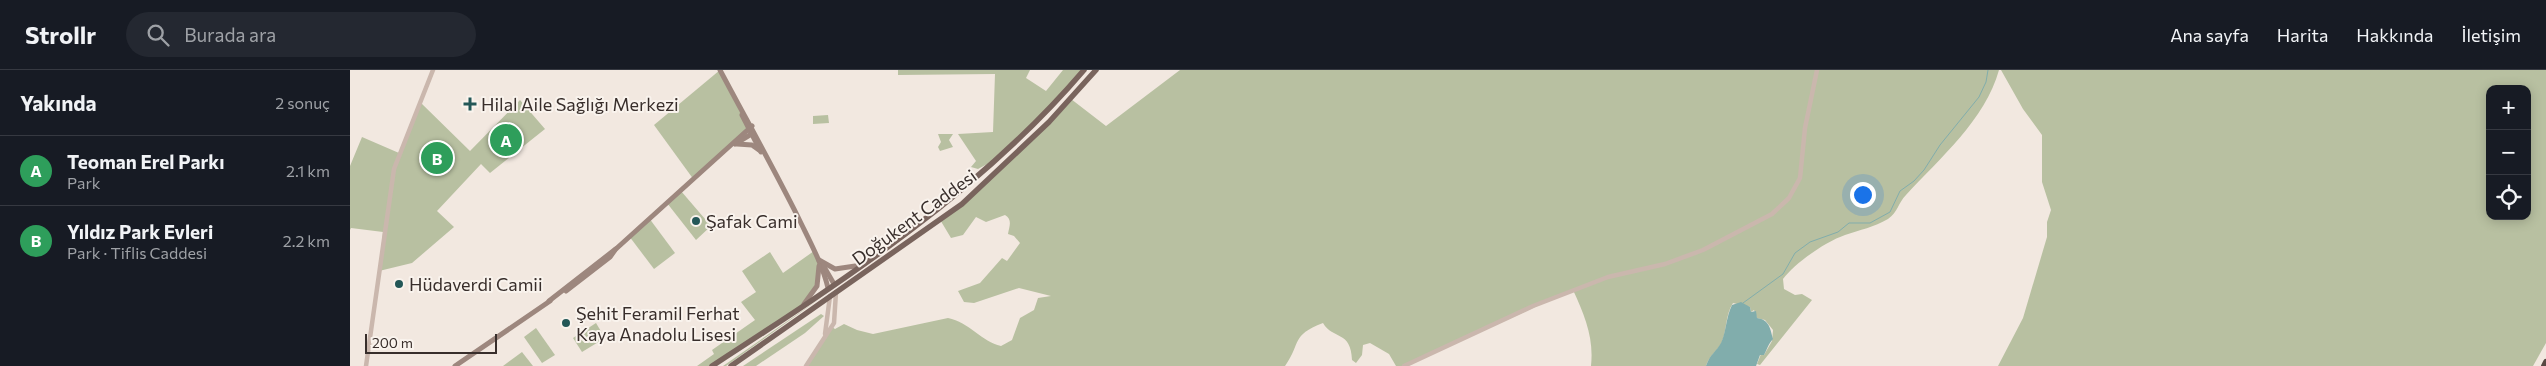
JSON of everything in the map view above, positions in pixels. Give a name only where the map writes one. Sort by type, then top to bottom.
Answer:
[{"type":"highway","points":[[2544,366],[2546,362]]},
{"type":"main road","points":[[720,70],[769,162],[831,286],[836,292]]},
{"type":"main road","name":"Doğukent Caddesi","points":[[712,366],[865,264],[950,201],[984,173],[1046,113],[1084,70]]},
{"type":"main road","name":"Doğukent Caddesi","points":[[731,366],[976,193],[1043,128],[1096,70]]},
{"type":"main road","points":[[454,366],[582,280],[610,257],[617,248],[750,127]]},
{"type":"main road","points":[[724,152],[753,133]]},
{"type":"main road","points":[[753,133],[761,152]]},
{"type":"main road","points":[[734,145],[752,145],[769,162]]},
{"type":"main road","points":[[818,259],[835,269],[865,264]]},
{"type":"main road","points":[[804,304],[817,286],[818,259]]},
{"type":"main road","points":[[830,296],[831,286]]},
{"type":"street","points":[[366,366],[394,169],[433,70]]},
{"type":"street","points":[[1404,366],[1533,306],[1608,278],[1665,264],[1703,250],[1772,214],[1789,198],[1800,178],[1805,128],[1817,70]]},
{"type":"street","points":[[806,366],[835,319],[836,292]]},
{"type":"street","points":[[824,338],[829,314],[830,296]]},
{"type":"street","points":[[814,307],[824,307],[829,314]]},
{"type":"green space","points":[[720,70],[748,128],[694,180],[654,125]]},
{"type":"green space","points":[[898,70],[1030,70],[1026,78],[1046,91],[1063,70],[1083,70],[1058,100],[991,162],[978,169],[971,167],[976,161],[958,134],[993,132],[995,74],[898,75]]},
{"type":"green space","points":[[1180,70],[1999,70],[1992,88],[1972,122],[1947,152],[1903,198],[1888,219],[1845,235],[1820,248],[1803,260],[1783,279],[1784,289],[1795,295],[1802,294],[1812,300],[1760,365],[1757,364],[1761,354],[1764,355],[1772,341],[1773,330],[1765,320],[1757,318],[1754,310],[1751,312],[1750,307],[1733,303],[1721,344],[1706,366],[1591,366],[1592,356],[1588,327],[1573,290],[1404,366],[1396,366],[1389,354],[1370,343],[1363,345],[1362,355],[1356,363],[1352,360],[1351,350],[1345,340],[1332,332],[1323,323],[1301,336],[1285,366],[806,366],[832,327],[835,329],[844,324],[873,334],[948,318],[962,323],[994,344],[1001,346],[1012,340],[1020,318],[1034,310],[1038,298],[1051,296],[1019,288],[974,303],[964,302],[958,291],[980,283],[1002,258],[1007,261],[1020,243],[1014,236],[1008,234],[1009,219],[1005,215],[986,222],[976,217],[963,235],[951,238],[939,218],[962,204],[1071,99],[1106,126]]},
{"type":"green space","points":[[2001,70],[2546,70],[2546,343],[2533,366],[1998,366],[2023,318],[2047,237],[2047,222],[2051,210],[2042,182],[2042,135],[2023,109]]},
{"type":"green space","points":[[520,100],[545,129],[490,173],[481,164],[437,211],[454,227],[412,263],[379,271],[383,232],[351,228],[350,230],[350,166],[362,137],[399,153],[420,102],[470,151]]},
{"type":"green space","points":[[828,115],[829,123],[813,124],[813,116]]},
{"type":"green space","points":[[938,134],[953,134],[949,140],[953,147],[940,151],[938,147],[941,142]]},
{"type":"green space","points":[[681,191],[711,226],[696,240],[667,203]]},
{"type":"green space","points":[[649,218],[675,253],[654,269],[629,236]]},
{"type":"green space","points":[[814,251],[818,260],[818,281],[804,304],[712,366],[697,366],[714,354],[712,350],[755,320],[741,302],[756,292],[742,271],[770,252],[783,273]]},
{"type":"green space","points":[[822,297],[726,366],[723,366]]},
{"type":"green space","points":[[821,314],[824,316],[805,333],[756,366],[743,366]]},
{"type":"green space","points":[[596,323],[605,338],[582,352],[573,338]]},
{"type":"green space","points":[[536,328],[555,355],[542,363],[524,337]]},
{"type":"green space","points":[[522,352],[533,366],[503,366]]},
{"type":"water","points":[[1741,302],[1750,307],[1751,312],[1756,311],[1757,318],[1767,323],[1773,339],[1764,355],[1760,355],[1756,366],[1706,366],[1721,343],[1732,305]]},
{"type":"waterway","points":[[1743,303],[1783,274],[1795,253],[1810,242],[1838,232],[1849,223],[1870,223],[1890,212],[1900,191],[1914,181],[1924,170],[1940,145],[1979,97],[1986,82],[1988,70]]},
{"type":"place","name":"Hilal Aile Sağlığı Merkezi","points":[[470,104]]},
{"type":"place","name":"Teoman Erel Parkı","points":[[506,140]]},
{"type":"place","name":"Yıldız Park Evleri","points":[[437,158]]},
{"type":"place","name":"Şafak Cami","points":[[696,221]]},
{"type":"place","name":"Hüdaverdi Camii","points":[[399,284]]},
{"type":"place","name":"Şehit Feramil Ferhat Kaya Anadolu Lisesi","points":[[566,323]]}]
